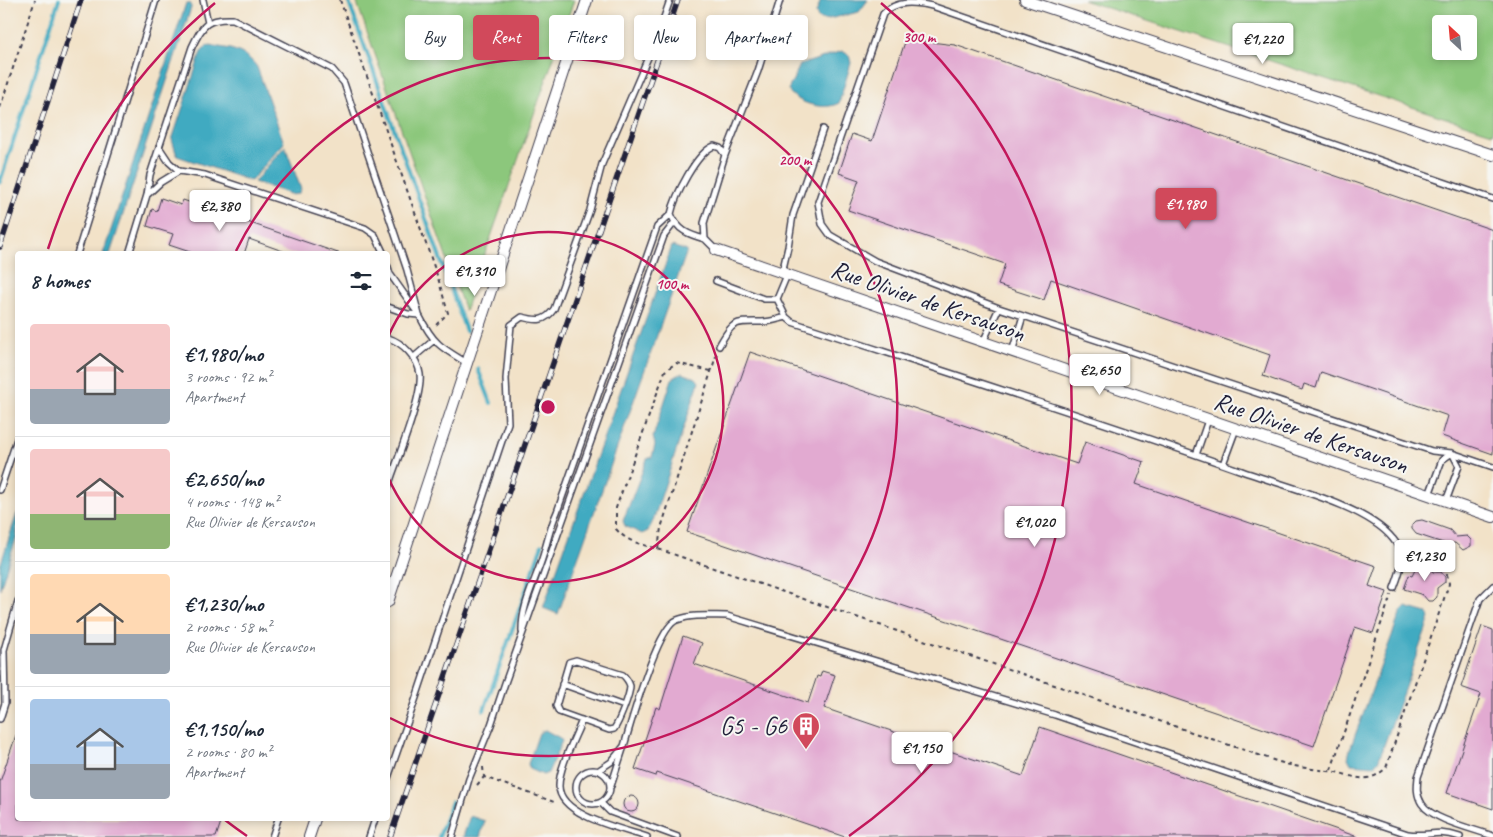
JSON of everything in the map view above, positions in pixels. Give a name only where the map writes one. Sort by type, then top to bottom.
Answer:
[{"type":"street","points":[[390,596],[587,0]]},
{"type":"street","points":[[1025,0],[1493,155]]},
{"type":"street","name":"Rue Olivier de Kersauson","points":[[716,250],[1493,517]]},
{"type":"street","points":[[309,837],[314,821]]},
{"type":"lane","points":[[78,251],[156,0]]},
{"type":"lane","points":[[203,0],[208,23]]},
{"type":"lane","points":[[390,772],[508,423],[506,380],[511,325],[522,317],[543,320],[549,317],[554,309],[590,210],[602,164],[659,32],[670,0]]},
{"type":"lane","points":[[670,214],[674,223],[693,236],[705,239],[704,223],[725,155],[758,72],[780,0]]},
{"type":"lane","points":[[1493,199],[932,6],[902,1],[894,4],[883,14],[818,202],[822,224],[830,235],[875,260],[999,308],[1432,450],[1452,453],[1493,467]]},
{"type":"lane","points":[[131,251],[147,195],[150,175],[192,47],[201,28],[208,23],[216,18],[233,19],[332,69],[344,83],[407,270],[419,315]]},
{"type":"lane","points":[[823,129],[793,215],[784,274],[777,298],[786,318],[792,322],[1223,464],[1355,511],[1392,538],[1402,560],[1401,569],[1394,588]]},
{"type":"lane","points":[[523,637],[524,611],[545,549],[549,530],[560,504],[657,227],[670,214],[673,204],[701,154],[714,146],[720,148],[725,155]]},
{"type":"lane","points":[[159,147],[169,162],[179,171],[205,176],[365,228],[375,235],[383,251]]},
{"type":"lane","points":[[147,195],[161,182],[179,171]]},
{"type":"lane","points":[[452,837],[476,761],[491,726],[523,637],[664,236],[674,223]]},
{"type":"lane","name":"Rue Olivier de Kersauson","points":[[705,239],[716,250]]},
{"type":"lane","points":[[390,274],[419,315],[428,333],[439,346],[467,362]]},
{"type":"lane","points":[[716,281],[764,299],[777,298]]},
{"type":"lane","points":[[983,343],[999,308]]},
{"type":"lane","points":[[390,309],[419,315]]},
{"type":"lane","points":[[1012,353],[1023,316]]},
{"type":"lane","points":[[719,346],[728,329],[734,324],[742,321],[765,322],[786,318]]},
{"type":"lane","points":[[390,339],[395,340],[413,358],[420,372],[420,390],[390,480]]},
{"type":"lane","points":[[413,358],[434,340]]},
{"type":"lane","points":[[1196,455],[1208,420]]},
{"type":"lane","points":[[1223,464],[1236,429]]},
{"type":"lane","points":[[0,490],[15,445]]},
{"type":"lane","points":[[1428,495],[1442,460],[1452,453]]},
{"type":"lane","points":[[1446,501],[1459,466],[1452,453]]},
{"type":"lane","points":[[1493,586],[1480,600],[1418,777],[1417,793],[1426,810],[1436,816],[1493,836]]},
{"type":"lane","points":[[0,719],[5,703],[4,650],[15,612]]},
{"type":"lane","points":[[624,746],[611,762],[599,770],[589,770],[580,774],[575,783],[576,793],[582,801],[591,805],[601,803],[608,796],[654,655],[667,628],[676,620],[700,616],[727,616],[1055,714],[1419,836],[1436,832],[1460,837]]},
{"type":"lane","points":[[576,660],[623,675],[630,686],[624,706],[614,729],[609,730],[559,712],[556,706],[570,662],[576,660]]},
{"type":"lane","points":[[562,684],[624,706]]},
{"type":"lane","points":[[582,720],[559,786],[562,798],[568,807],[575,812],[646,837]]},
{"type":"lane","points":[[599,770],[607,776],[611,786]]},
{"type":"lane","points":[[601,803],[610,812],[678,837]]},
{"type":"lane","points":[[272,837],[277,821]]},
{"type":"lane","points":[[369,837],[373,821]]},
{"type":"path","points":[[0,108],[35,0]]},
{"type":"path","points":[[340,0],[438,278],[448,313],[428,333]]},
{"type":"path","points":[[658,549],[661,528],[719,346]]},
{"type":"path","points":[[711,371],[676,363],[664,372],[616,508],[616,529],[622,536],[631,542],[658,549],[1279,762],[1309,770],[1330,771],[1358,779],[1374,776],[1386,768],[1449,584],[1448,575],[1437,563],[1400,554]]},
{"type":"path","points":[[1330,771],[1394,588]]},
{"type":"path","points":[[476,761],[484,767],[484,777],[568,807]]},
{"type":"green space","points":[[356,0],[574,0],[569,15],[549,15],[549,60],[553,60],[465,311]]},
{"type":"green space","points":[[1083,0],[1493,0],[1493,133]]},
{"type":"water","points":[[821,0],[868,0],[859,12],[824,20],[818,18],[816,13]]},
{"type":"water","points":[[186,3],[191,4],[111,251],[104,251]]},
{"type":"water","points":[[207,46],[222,47],[241,53],[257,67],[284,143],[251,181],[177,156],[172,140],[201,52]]},
{"type":"water","points":[[842,51],[849,55],[851,63],[839,103],[826,106],[812,105],[798,99],[788,90],[800,65]]},
{"type":"water","points":[[285,146],[301,189],[299,193],[293,195],[254,182]]},
{"type":"water","points":[[672,246],[687,251],[558,614],[543,608]]},
{"type":"water","points":[[682,373],[696,378],[699,382],[653,521],[648,531],[642,534],[625,526],[623,521],[647,459],[652,457],[655,445],[653,437],[672,379]]},
{"type":"water","points":[[15,519],[15,542],[0,589],[0,566]]},
{"type":"water","points":[[1406,607],[1427,613],[1430,618],[1378,762],[1373,766],[1351,764],[1348,758],[1350,749],[1401,611]]},
{"type":"water","points":[[545,730],[562,741],[548,773],[543,775],[530,769],[528,764],[539,733]]},
{"type":"water","points":[[470,816],[485,821],[480,837],[463,837]]},
{"type":"building","points":[[906,39],[955,45],[1493,230],[1493,454],[1442,436],[1448,416],[1321,372],[1316,388],[1304,384],[1302,390],[1263,376],[1270,355],[1051,279],[1044,300],[998,285],[1005,264],[848,210],[859,180],[839,173],[852,134],[872,141]]},
{"type":"building","points":[[161,198],[181,205],[183,200],[332,251],[283,251],[249,239],[245,251],[187,251],[169,245],[173,234],[147,226],[152,209],[157,211]]},
{"type":"building","points":[[750,352],[1077,464],[1085,442],[1144,462],[1136,484],[1376,566],[1369,586],[1387,592],[1373,633],[1355,627],[1314,746],[687,532]]},
{"type":"building","points":[[1422,520],[1450,530],[1456,537],[1467,536],[1471,540],[1471,546],[1463,550],[1455,543],[1446,544],[1416,534],[1412,529],[1412,525],[1416,521]]},
{"type":"building","points":[[1421,563],[1427,564],[1433,572],[1441,572],[1445,577],[1445,582],[1437,588],[1437,597],[1433,601],[1428,601],[1423,595],[1404,589],[1409,575],[1412,576],[1417,566]]},
{"type":"building","points":[[1482,626],[1493,630],[1493,809],[1447,793],[1481,694],[1461,687]]},
{"type":"building","name":"G5 - G6","points":[[683,636],[702,643],[694,664],[808,703],[817,676],[820,677],[822,671],[835,675],[824,708],[1023,776],[1040,727],[1358,837],[845,837],[657,773],[656,776],[635,769],[656,707],[660,709]]},
{"type":"building","points":[[15,738],[15,821],[221,821],[216,837],[0,837],[0,782]]},
{"type":"building","points":[[628,796],[634,796],[639,801],[637,810],[628,812],[623,807],[623,801]]},
{"type":"waterway","points":[[0,182],[59,0]]},
{"type":"waterway","points":[[348,0],[466,331]]},
{"type":"waterway","points":[[478,369],[491,403]]},
{"type":"waterway","points":[[484,710],[542,545]]},
{"type":"waterway","points":[[439,837],[452,802]]},
{"type":"railway","points":[[0,247],[81,0]]},
{"type":"railway","points":[[390,837],[678,0]]},
{"type":"place","name":"G5 - G6","points":[[806,750]]}]
